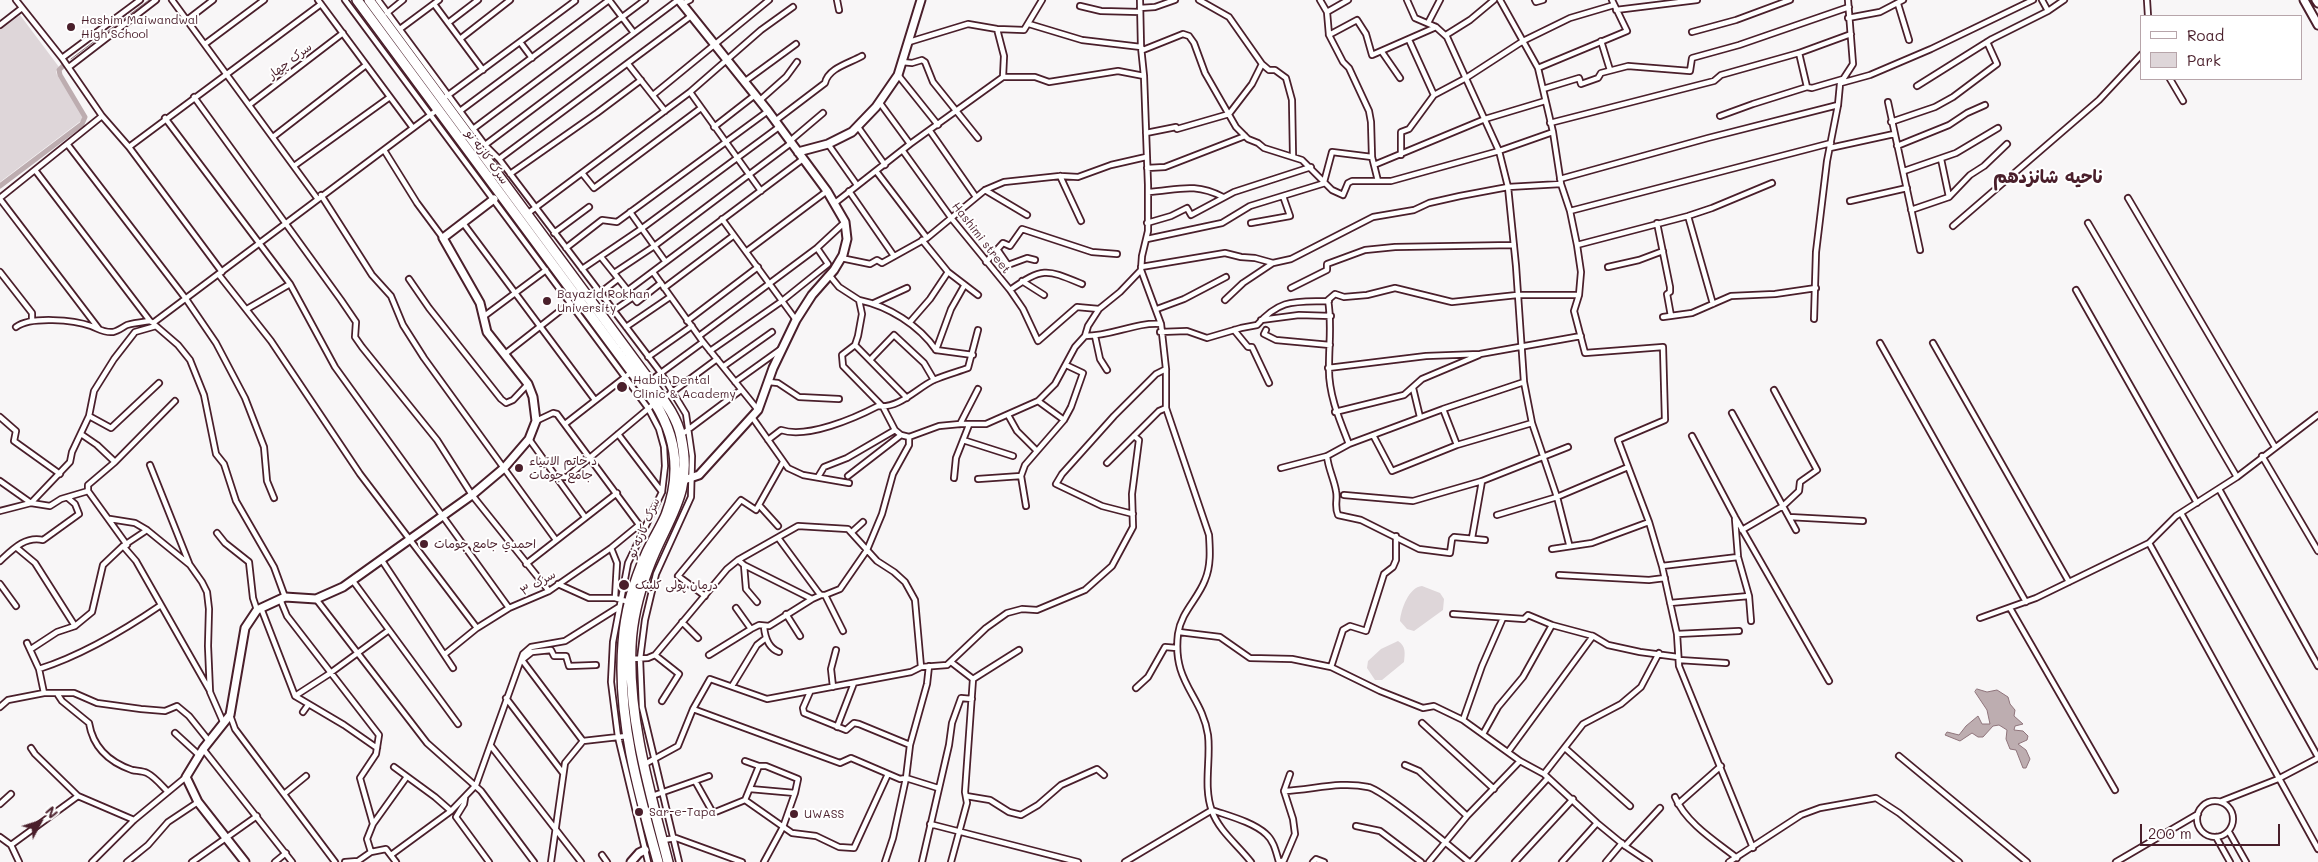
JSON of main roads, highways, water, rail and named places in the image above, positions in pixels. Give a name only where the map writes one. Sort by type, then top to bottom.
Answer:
[{"type":"highway","name":"سرک کارته نو","points":[[356,0],[434,113],[665,418],[672,438],[676,474],[666,515],[621,600],[627,644],[627,688],[623,737],[658,862]]},
{"type":"highway","name":"سرک کارته نو","points":[[369,0],[445,97],[527,214],[632,372],[650,381],[655,403],[673,414],[681,435],[684,480],[677,508],[652,560],[641,590],[627,644],[635,659],[627,688],[636,728],[649,762],[652,796],[668,862]]},
{"type":"waterway","points":[[71,59],[149,0]]},
{"type":"waterway","points":[[0,186],[82,124],[85,117],[60,75],[59,70],[63,66]]},
{"type":"place","name":"Hashim Maiwandwal High School","points":[[71,27]]},
{"type":"place","name":"Bayazid Rokhan University","points":[[547,301]]},
{"type":"place","name":"Habib Dental Clinic & Academy","points":[[622,387]]},
{"type":"place","name":"د خاتم الانبیاء جامع جومات","points":[[519,468]]},
{"type":"place","name":"احمدي جامع جومات","points":[[424,544]]},
{"type":"place","name":"درمان پولی کلینک","points":[[624,585]]},
{"type":"place","name":"Sar-e-Tapa","points":[[639,812]]},
{"type":"place","name":"UWASS","points":[[794,814]]},
{"type":"district","name":"ناحیه شانزدهم","points":[[2048,177]]}]
